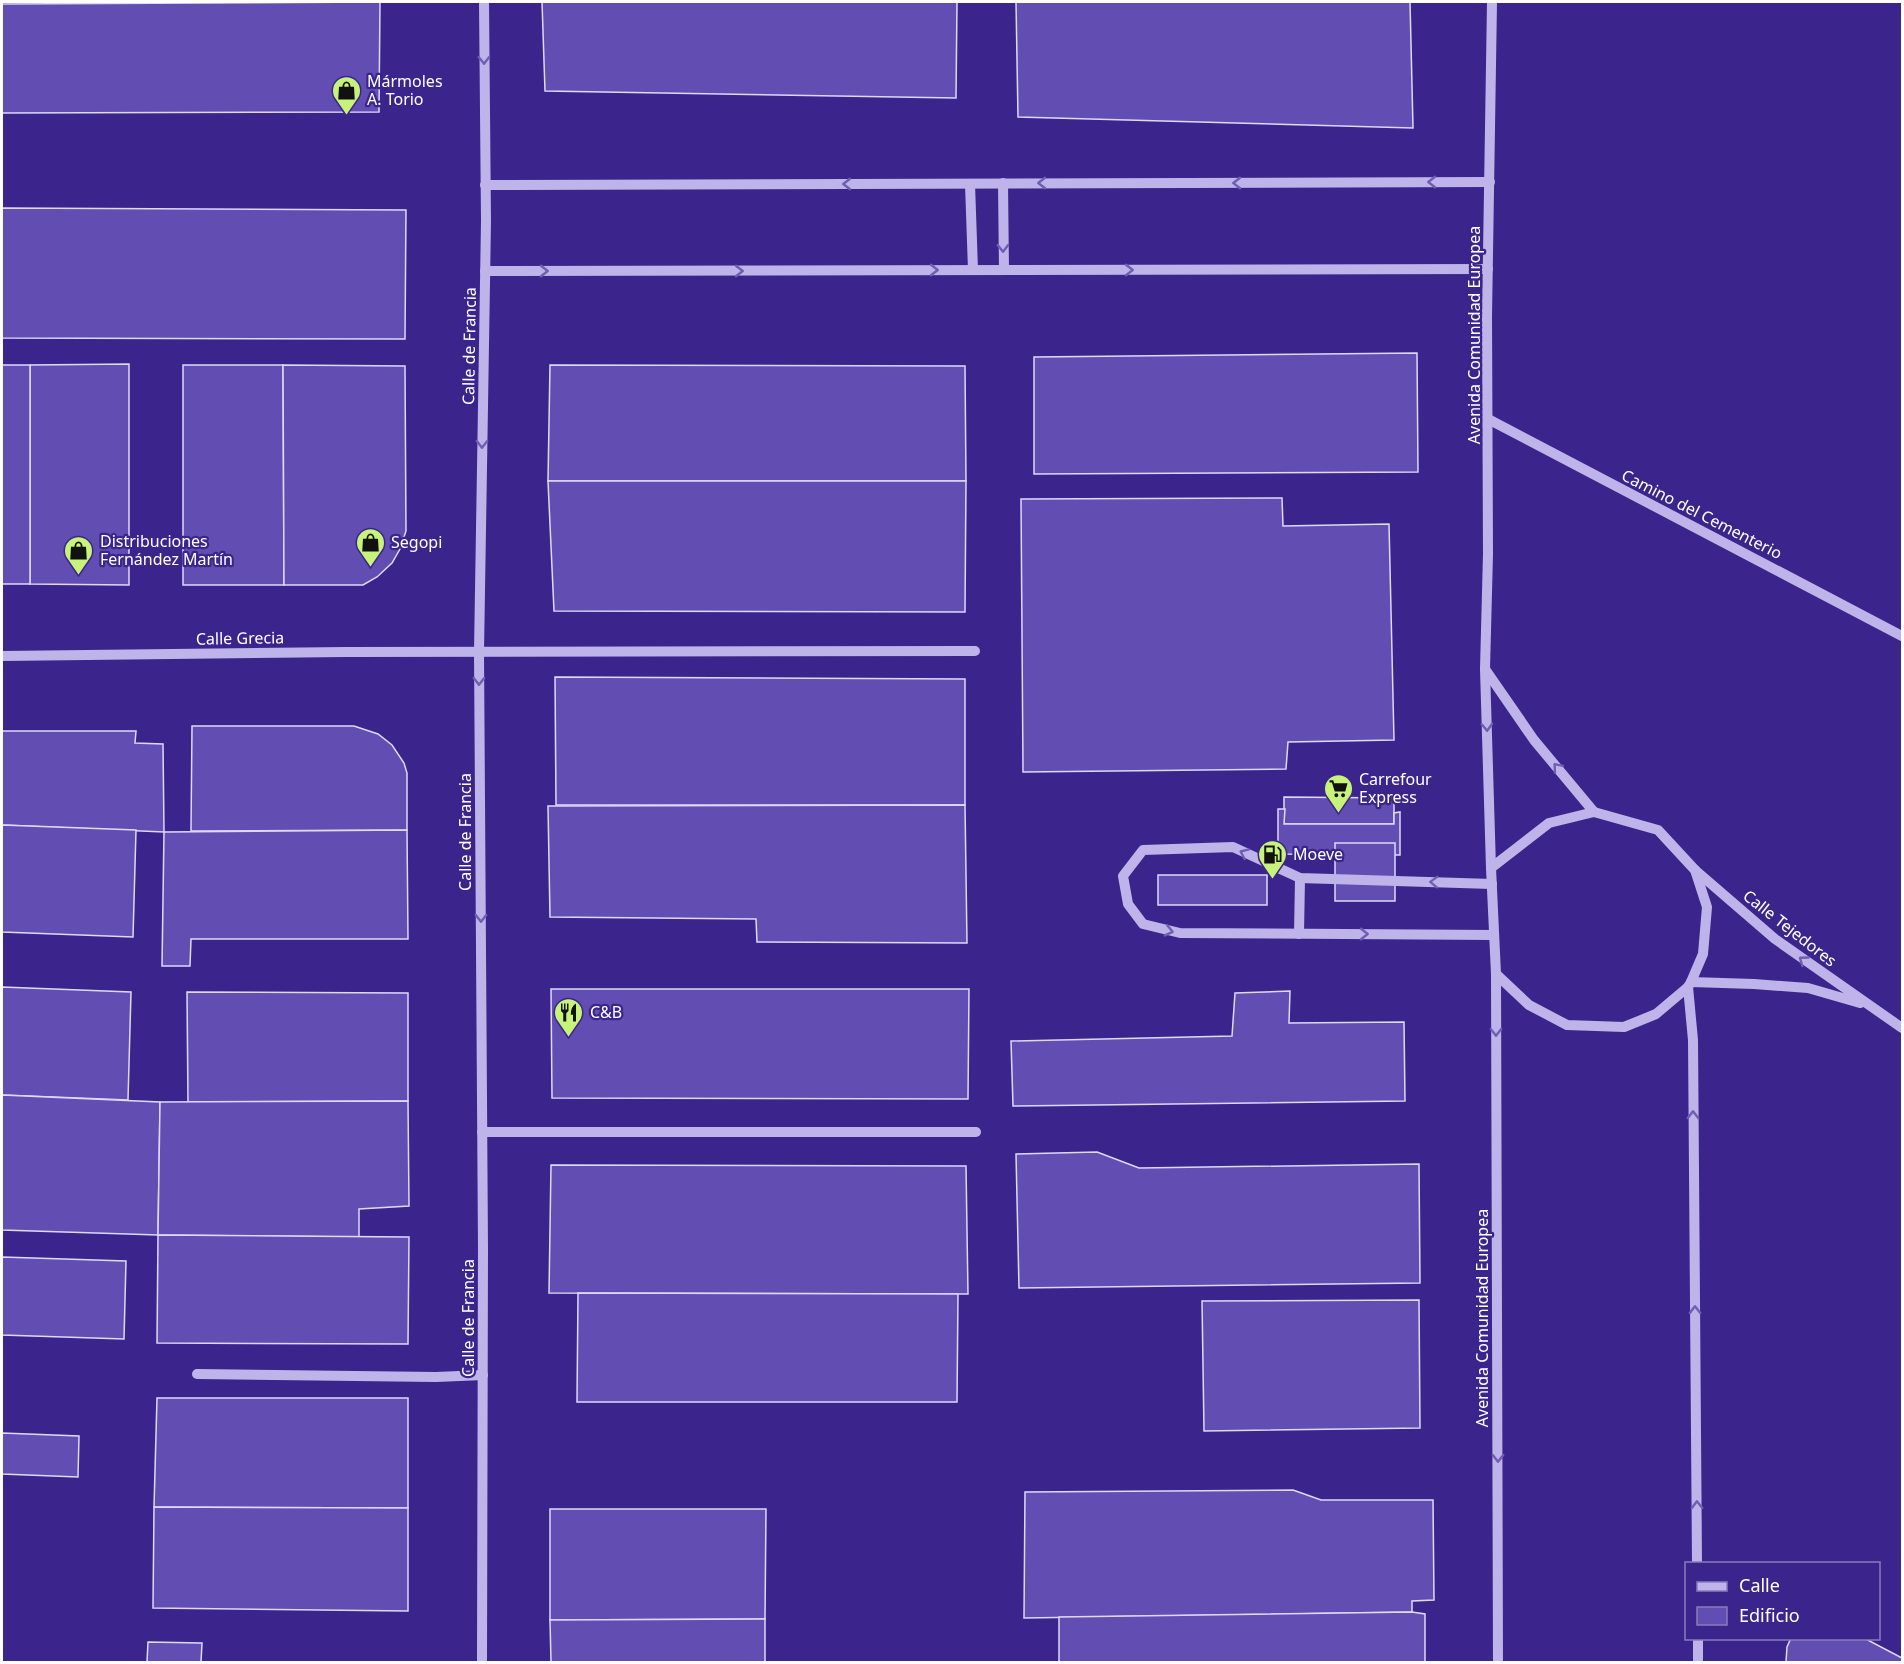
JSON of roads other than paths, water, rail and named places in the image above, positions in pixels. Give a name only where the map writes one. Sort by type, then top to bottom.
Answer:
[{"type":"street","name":"Calle de Francia","points":[[482,1662],[483,1376],[479,652],[485,271],[484,2]]},
{"type":"street","name":"Avenida Comunidad Europea","points":[[1492,2],[1485,669],[1496,974],[1498,1662]]},
{"type":"street","points":[[485,185],[1490,182]]},
{"type":"street","points":[[1003,183],[1004,270]]},
{"type":"street","points":[[970,184],[973,270]]},
{"type":"street","points":[[485,271],[1488,269]]},
{"type":"street","name":"Camino del Cementerio","points":[[1488,419],[1902,636]]},
{"type":"street","name":"Calle Grecia","points":[[2,656],[975,651]]},
{"type":"street","points":[[1485,669],[1534,740],[1594,812],[1549,823],[1491,868]]},
{"type":"street","name":"Calle Tejedores","points":[[1594,812],[1658,830],[1695,870],[1775,939],[1902,1028]]},
{"type":"street","points":[[1492,884],[1300,878],[1233,847],[1143,850],[1123,876],[1128,904],[1143,924],[1180,933],[1494,934]]},
{"type":"street","points":[[1695,870],[1707,906],[1703,954],[1690,985],[1693,1040],[1697,1562]]},
{"type":"street","points":[[1299,934],[1300,878]]},
{"type":"street","points":[[1496,974],[1529,1005],[1567,1025],[1624,1027],[1656,1014],[1690,985]]},
{"type":"street","name":"Calle Tejedores","points":[[1690,985],[1754,984],[1808,988],[1869,1005]]},
{"type":"street","points":[[482,1132],[975,1132]]},
{"type":"street","points":[[197,1374],[483,1376]]},
{"type":"street","points":[[1698,1640],[1698,1662]]},
{"type":"place","name":"Mármoles A. Torio","points":[[346,116]]},
{"type":"place","name":"Segopi","points":[[370,568]]},
{"type":"place","name":"Distribuciones Fernández Martín","points":[[79,576]]},
{"type":"place","name":"Carrefour Express","points":[[1338,814]]},
{"type":"place","name":"Moeve","points":[[1272,880]]},
{"type":"place","name":"C&B","points":[[569,1038]]}]
